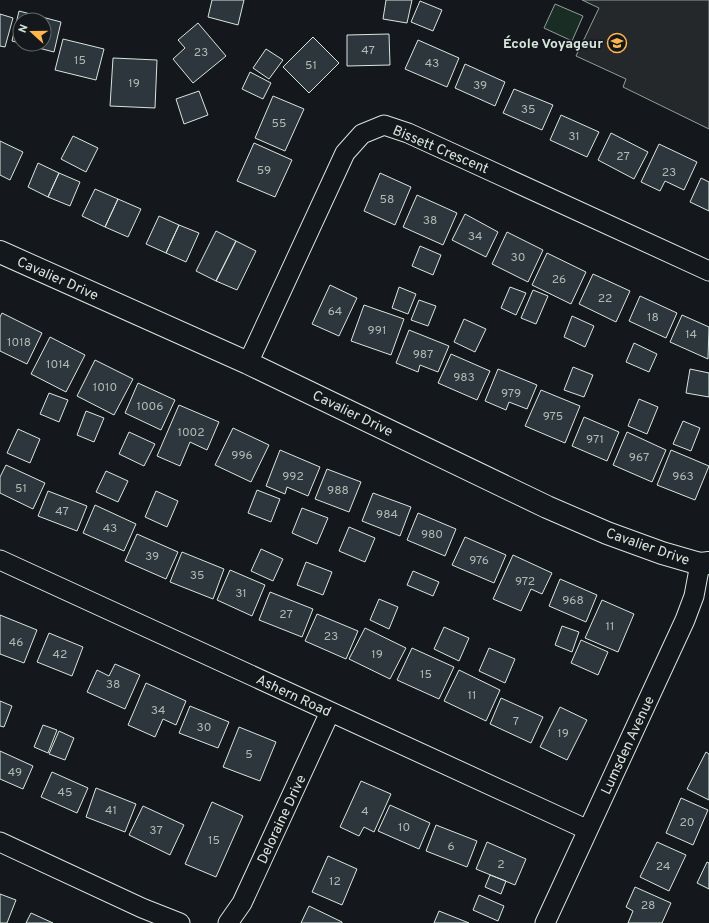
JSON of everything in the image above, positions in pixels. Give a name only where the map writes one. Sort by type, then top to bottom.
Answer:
[{"type":"street","name":"Bissett Crescent","points":[[248,363],[345,153],[362,134],[384,125],[408,133],[709,271]]},
{"type":"street","name":"Cavalier Drive","points":[[0,252],[248,363],[547,507],[607,533],[662,553],[705,563]]},
{"type":"street","name":"Ashern Road","points":[[0,560],[588,830]]},
{"type":"street","name":"Lumsden Avenue","points":[[545,923],[686,620],[705,563]]},
{"type":"street","name":"Deloraine Drive","points":[[228,923],[242,903],[330,712]]},
{"type":"street","points":[[0,842],[142,908],[180,923]]},
{"type":"green space","points":[[555,4],[583,16],[572,41],[544,28]]},
{"type":"shaded area","name":"École Voyageur","points":[[582,0],[709,0],[709,129],[623,87],[626,79],[576,56],[599,8]]},
{"type":"building","points":[[212,0],[244,0],[238,25],[208,17]]},
{"type":"building","points":[[386,0],[412,0],[407,23],[383,19]]},
{"type":"building","points":[[420,1],[442,10],[433,31],[411,22]]},
{"type":"building","points":[[0,14],[12,18],[12,22],[5,47],[0,46]]},
{"type":"building","points":[[52,20],[61,22],[54,52],[52,51]]},
{"type":"building","points":[[198,23],[226,56],[193,83],[173,59],[185,48],[178,40]]},
{"type":"building","points":[[389,34],[390,65],[347,66],[347,35]]},
{"type":"building","points":[[313,37],[339,63],[309,93],[283,67]]},
{"type":"building","points":[[63,39],[104,49],[96,80],[55,70]]},
{"type":"building","points":[[418,40],[459,58],[447,87],[405,69]]},
{"type":"building","points":[[266,49],[283,60],[269,79],[253,68]]},
{"type":"building","points":[[113,58],[157,60],[155,108],[110,106]]},
{"type":"building","points":[[465,64],[505,82],[495,106],[455,88]]},
{"type":"building","points":[[250,72],[271,83],[263,99],[242,89]]},
{"type":"building","points":[[514,89],[553,105],[542,130],[503,113]]},
{"type":"building","points":[[199,91],[208,115],[184,124],[176,99]]},
{"type":"building","points":[[273,96],[304,109],[285,151],[255,138]]},
{"type":"building","points":[[561,115],[599,132],[587,157],[550,140]]},
{"type":"building","points":[[611,133],[648,152],[634,179],[598,160]]},
{"type":"building","points":[[73,136],[98,148],[86,172],[61,159]]},
{"type":"building","points":[[0,141],[23,152],[10,180],[0,175]]},
{"type":"building","points":[[254,143],[292,160],[275,197],[237,181]]},
{"type":"building","points":[[659,144],[697,162],[684,190],[665,181],[660,191],[641,182]]},
{"type":"building","points":[[38,163],[59,173],[48,197],[28,187]]},
{"type":"building","points":[[59,173],[80,182],[70,206],[48,197]]},
{"type":"building","points":[[380,173],[411,187],[395,225],[364,211]]},
{"type":"building","points":[[701,178],[709,182],[709,211],[690,202]]},
{"type":"building","points":[[95,189],[118,199],[105,227],[82,216]]},
{"type":"building","points":[[417,195],[457,213],[443,245],[403,227]]},
{"type":"building","points":[[118,199],[141,209],[128,237],[105,227]]},
{"type":"building","points":[[465,214],[498,232],[486,257],[452,240]]},
{"type":"building","points":[[159,216],[179,225],[166,253],[146,244]]},
{"type":"building","points":[[179,225],[199,233],[186,262],[166,253]]},
{"type":"building","points":[[216,231],[236,241],[216,281],[196,271]]},
{"type":"building","points":[[507,232],[543,250],[528,282],[492,264]]},
{"type":"building","points":[[236,241],[256,251],[237,290],[216,281]]},
{"type":"building","points":[[420,246],[441,255],[433,275],[412,266]]},
{"type":"building","points":[[547,253],[586,272],[571,304],[532,285]]},
{"type":"building","points":[[593,274],[630,291],[616,322],[579,304]]},
{"type":"building","points":[[330,285],[357,298],[339,336],[312,324]]},
{"type":"building","points":[[399,287],[416,294],[408,314],[392,308]]},
{"type":"building","points":[[510,287],[526,293],[516,315],[501,308]]},
{"type":"building","points":[[533,290],[548,296],[536,324],[521,318]]},
{"type":"building","points":[[640,296],[677,313],[666,338],[629,321]]},
{"type":"building","points":[[419,300],[436,306],[428,326],[411,320]]},
{"type":"building","points":[[364,305],[404,319],[391,355],[351,341]]},
{"type":"building","points":[[2,313],[42,333],[27,364],[0,351],[0,317]]},
{"type":"building","points":[[682,315],[709,327],[708,359],[670,342]]},
{"type":"building","points":[[572,316],[594,326],[585,347],[564,337]]},
{"type":"building","points":[[464,319],[486,329],[475,352],[454,342]]},
{"type":"building","points":[[409,330],[449,346],[438,372],[420,365],[418,372],[396,363]]},
{"type":"building","points":[[50,337],[85,355],[66,392],[31,374]]},
{"type":"building","points":[[634,343],[657,354],[649,372],[626,362]]},
{"type":"building","points":[[451,354],[490,371],[477,400],[438,383]]},
{"type":"building","points":[[95,360],[133,379],[114,415],[77,396]]},
{"type":"building","points":[[573,367],[593,375],[584,397],[564,390]]},
{"type":"building","points":[[498,369],[537,385],[527,409],[509,402],[506,410],[485,401]]},
{"type":"building","points":[[690,369],[709,373],[709,397],[686,393]]},
{"type":"building","points":[[138,383],[175,400],[161,430],[125,413]]},
{"type":"building","points":[[541,390],[580,406],[565,443],[525,426]]},
{"type":"building","points":[[49,393],[68,400],[59,422],[40,414]]},
{"type":"building","points":[[639,399],[658,407],[647,434],[628,426]]},
{"type":"building","points":[[179,405],[219,422],[207,450],[190,442],[180,466],[157,456]]},
{"type":"building","points":[[86,411],[104,418],[94,442],[77,435]]},
{"type":"building","points":[[584,417],[619,432],[607,461],[572,446]]},
{"type":"building","points":[[683,421],[700,428],[691,451],[673,444]]},
{"type":"building","points":[[233,428],[269,445],[251,482],[215,465]]},
{"type":"building","points":[[18,429],[40,439],[30,463],[7,453]]},
{"type":"building","points":[[129,432],[155,444],[144,466],[119,454]]},
{"type":"building","points":[[627,432],[666,450],[652,482],[613,465]]},
{"type":"building","points":[[280,450],[320,467],[308,496],[287,487],[285,494],[266,486]]},
{"type":"building","points":[[671,450],[709,466],[695,500],[657,485]]},
{"type":"building","points":[[6,465],[45,483],[33,509],[0,493],[0,477]]},
{"type":"building","points":[[327,469],[361,482],[349,512],[315,499]]},
{"type":"building","points":[[106,471],[128,481],[118,502],[96,492]]},
{"type":"building","points":[[257,490],[280,499],[271,522],[248,513]]},
{"type":"building","points":[[48,491],[87,506],[77,531],[38,516]]},
{"type":"building","points":[[156,491],[178,501],[167,527],[145,517]]},
{"type":"building","points":[[373,493],[411,507],[400,536],[362,521]]},
{"type":"building","points":[[95,505],[136,524],[124,551],[83,533]]},
{"type":"building","points":[[302,508],[328,518],[317,544],[292,533]]},
{"type":"building","points":[[418,513],[456,529],[445,556],[407,540]]},
{"type":"building","points":[[349,527],[375,538],[365,562],[339,551]]},
{"type":"building","points":[[137,534],[178,552],[166,579],[125,561]]},
{"type":"building","points":[[465,537],[506,555],[494,583],[452,565]]},
{"type":"building","points":[[261,549],[283,559],[273,581],[251,571]]},
{"type":"building","points":[[182,552],[224,569],[213,599],[170,582]]},
{"type":"building","points":[[513,555],[552,573],[542,594],[531,589],[521,611],[493,599]]},
{"type":"building","points":[[306,562],[332,572],[323,595],[297,585]]},
{"type":"building","points":[[230,570],[265,585],[252,616],[217,600]]},
{"type":"building","points":[[413,571],[439,582],[433,596],[407,585]]},
{"type":"building","points":[[560,579],[597,595],[586,622],[549,606]]},
{"type":"building","points":[[270,592],[313,609],[302,637],[259,620]]},
{"type":"building","points":[[379,599],[398,607],[389,629],[370,620]]},
{"type":"building","points":[[602,600],[634,614],[618,652],[585,638]]},
{"type":"building","points":[[317,614],[358,631],[346,659],[305,641]]},
{"type":"building","points":[[0,615],[37,630],[24,663],[0,654]]},
{"type":"building","points":[[562,626],[579,632],[572,652],[555,645]]},
{"type":"building","points":[[444,627],[469,638],[459,661],[434,649]]},
{"type":"building","points":[[365,628],[406,648],[390,679],[349,659]]},
{"type":"building","points":[[49,633],[83,647],[72,676],[37,662]]},
{"type":"building","points":[[581,640],[608,652],[598,675],[571,663]]},
{"type":"building","points":[[412,648],[454,667],[439,699],[397,680]]},
{"type":"building","points":[[489,648],[515,659],[505,683],[479,671]]},
{"type":"building","points":[[115,664],[140,675],[125,709],[87,692],[97,670],[109,676]]},
{"type":"building","points":[[459,670],[500,690],[486,721],[444,701]]},
{"type":"building","points":[[146,683],[186,701],[176,725],[163,719],[155,737],[128,725]]},
{"type":"building","points":[[501,698],[543,717],[531,743],[490,724]]},
{"type":"building","points":[[0,701],[12,706],[4,727],[0,726]]},
{"type":"building","points":[[190,706],[229,722],[218,748],[179,733]]},
{"type":"building","points":[[560,707],[587,720],[567,760],[540,747]]},
{"type":"building","points":[[43,725],[57,730],[48,753],[34,747]]},
{"type":"building","points":[[239,727],[276,742],[260,781],[223,767]]},
{"type":"building","points":[[59,731],[74,738],[65,760],[49,754]]},
{"type":"building","points":[[0,751],[33,766],[23,789],[0,779]]},
{"type":"building","points":[[706,752],[709,754],[709,800],[687,789]]},
{"type":"building","points":[[52,772],[88,788],[77,813],[41,797]]},
{"type":"building","points":[[361,781],[391,794],[374,832],[364,827],[359,836],[340,827]]},
{"type":"building","points":[[96,788],[136,804],[125,832],[86,817]]},
{"type":"building","points":[[681,798],[708,810],[693,845],[666,833]]},
{"type":"building","points":[[212,802],[243,816],[216,877],[185,864]]},
{"type":"building","points":[[390,805],[430,823],[419,849],[378,831]]},
{"type":"building","points":[[143,806],[184,825],[170,855],[129,835]]},
{"type":"building","points":[[436,825],[477,841],[467,867],[426,851]]},
{"type":"building","points":[[487,842],[526,859],[515,885],[476,869]]},
{"type":"building","points":[[657,842],[686,855],[669,891],[640,877]]},
{"type":"building","points":[[328,856],[357,869],[342,905],[312,892]]},
{"type":"building","points":[[707,862],[709,863],[709,889],[697,883]]},
{"type":"building","points":[[490,875],[506,881],[501,894],[485,887]]},
{"type":"building","points":[[635,887],[671,903],[662,923],[628,923],[633,911],[626,907]]},
{"type":"building","points":[[0,894],[16,900],[7,923],[0,923]]},
{"type":"building","points":[[479,895],[504,906],[498,921],[473,910]]},
{"type":"building","points":[[309,906],[342,922],[342,923],[301,923]]},
{"type":"building","points":[[439,911],[469,923],[434,923]]},
{"type":"building","points":[[31,913],[53,923],[26,923]]},
{"type":"place","name":"École Voyageur","points":[[617,43]]}]
